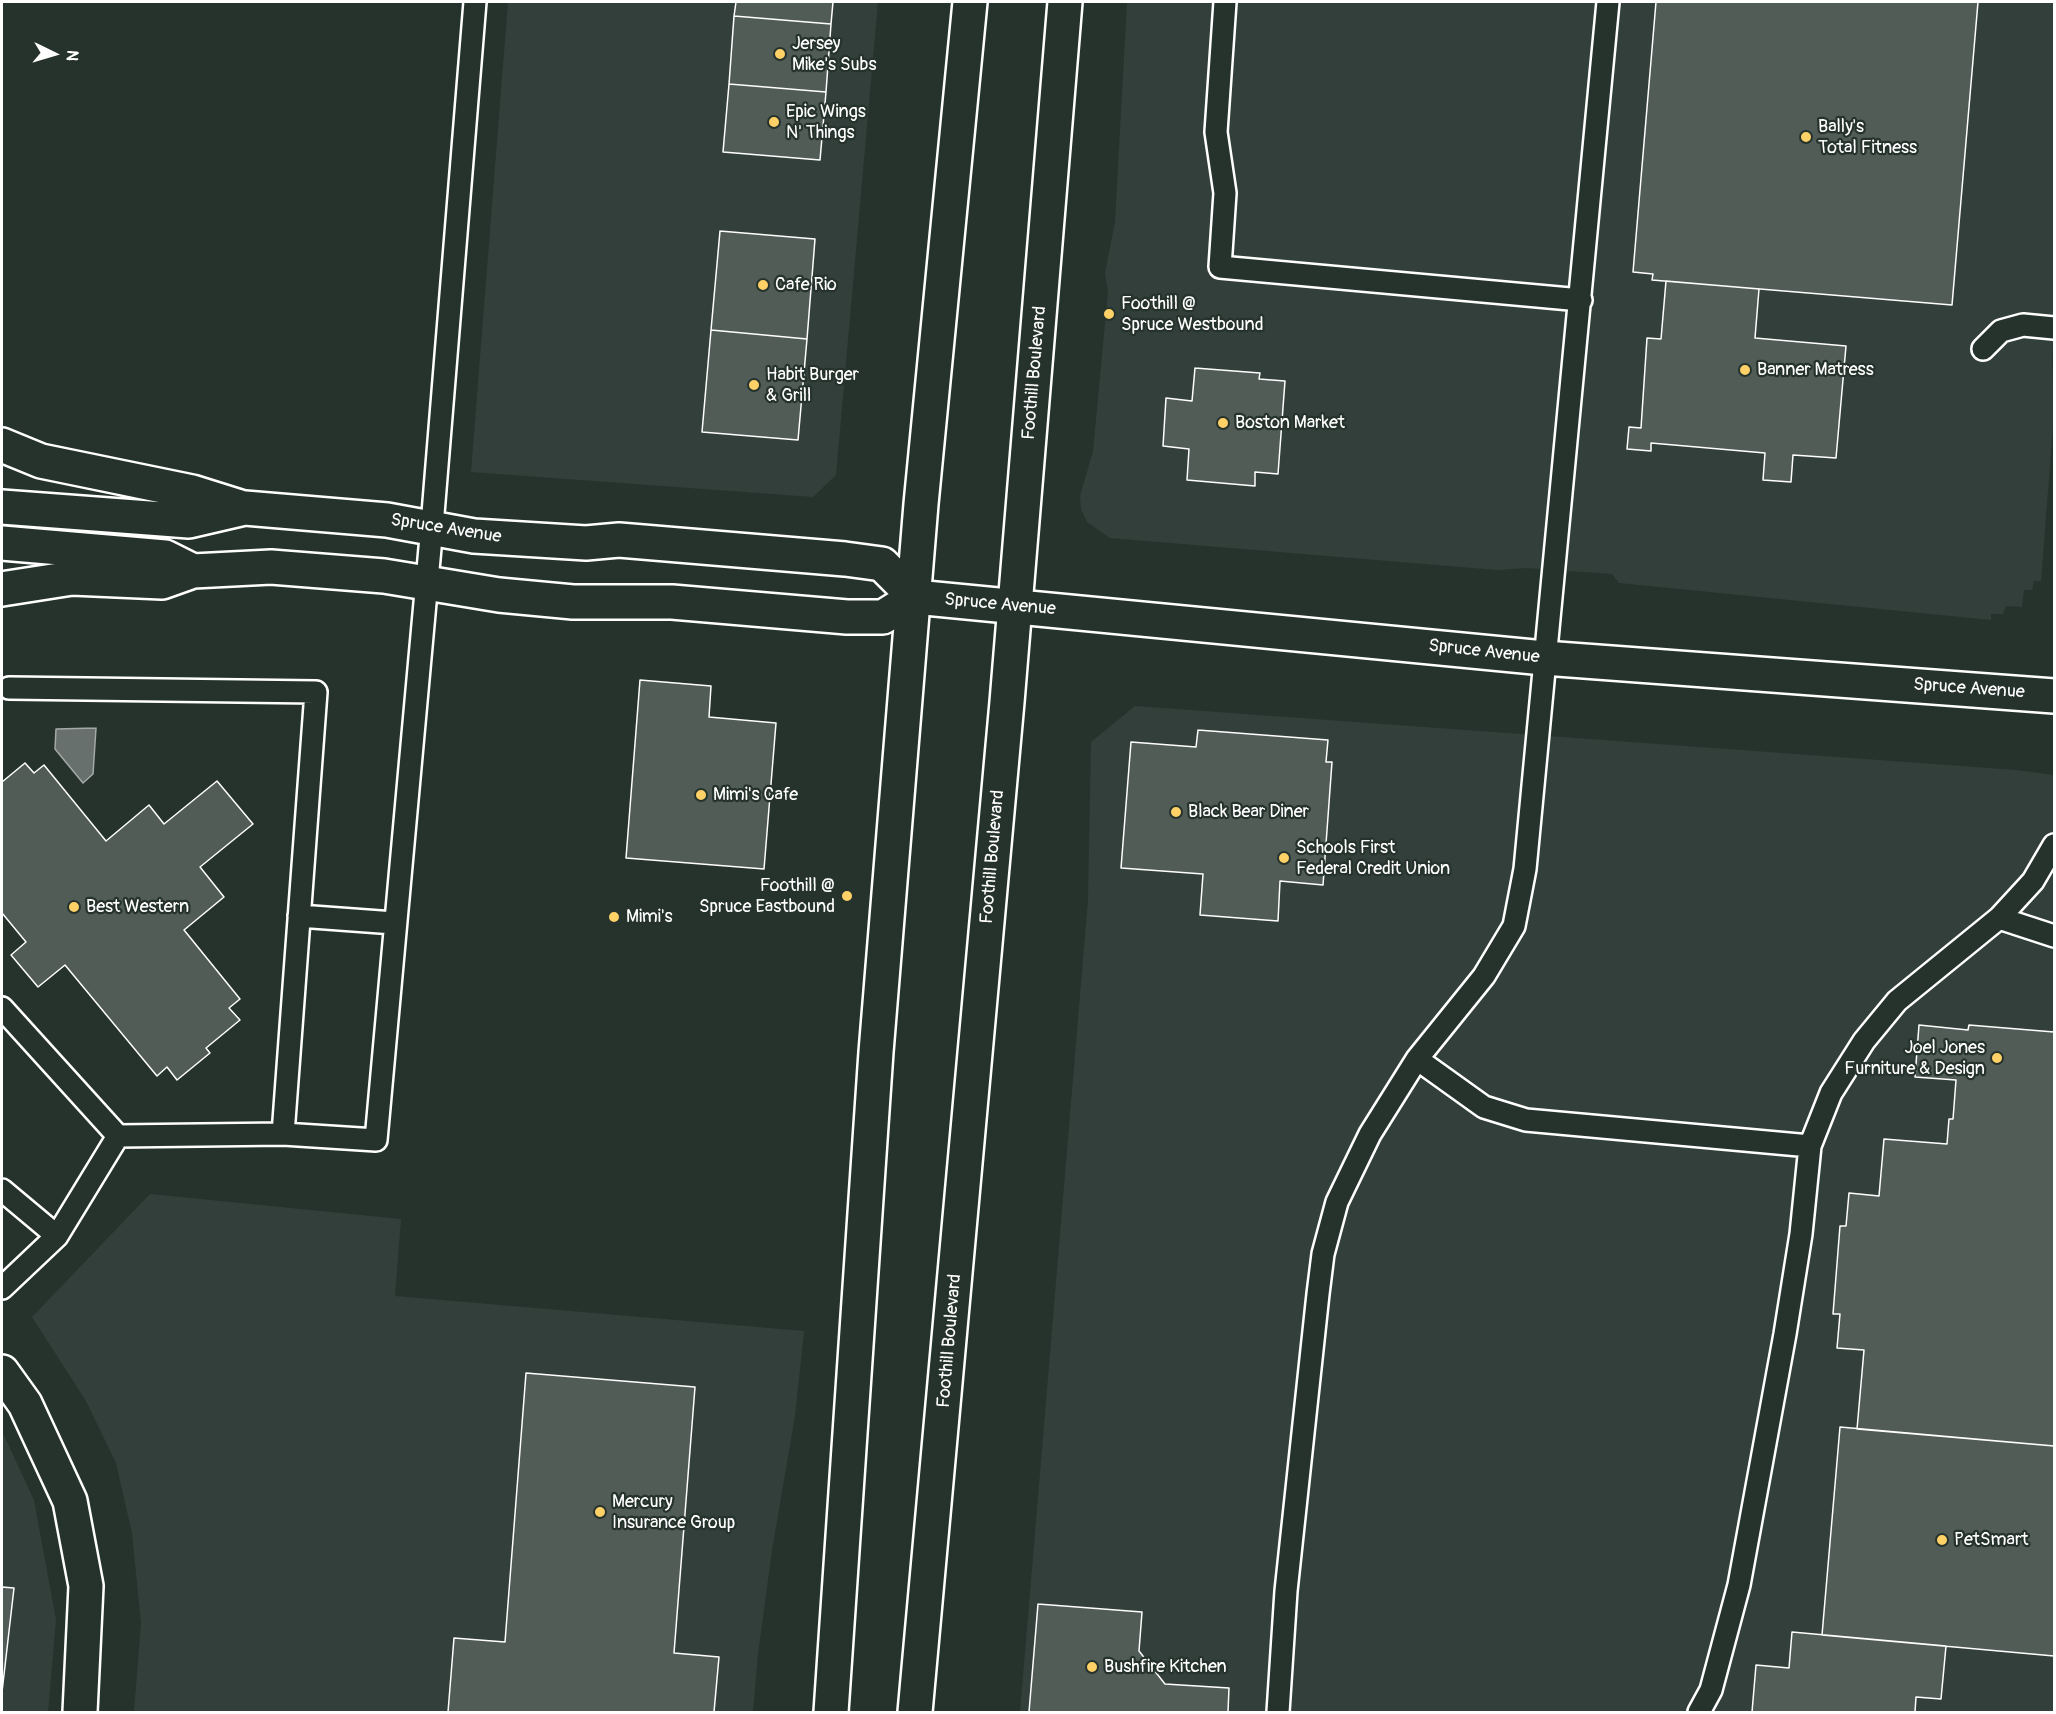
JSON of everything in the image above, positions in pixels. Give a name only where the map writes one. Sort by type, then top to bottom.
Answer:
[{"type":"street","points":[[831,1713],[876,1052],[921,504],[970,2]]},
{"type":"street","name":"Foothill Boulevard","points":[[915,1713],[1015,605],[1065,2]]},
{"type":"street","points":[[2,445],[41,461],[192,492],[245,508]]},
{"type":"street","name":"Spruce Avenue","points":[[2,507],[189,521],[245,508],[387,520],[432,526],[474,536],[586,543],[619,540],[882,564],[915,597],[1544,658],[2055,696]]},
{"type":"street","points":[[2,543],[165,557],[193,571]]},
{"type":"street","points":[[2,589],[72,578],[162,582],[193,571],[272,567],[426,581],[500,595],[573,602],[672,602],[847,617],[883,617],[915,597]]},
{"type":"street","points":[[2,1372],[26,1404],[70,1501],[86,1586],[80,1713]]},
{"type":"lane","points":[[2,1008],[118,1136],[283,1134],[376,1140],[432,526],[475,2]]},
{"type":"lane","points":[[1225,2],[1216,132],[1225,193],[1220,267],[1581,300]]},
{"type":"lane","points":[[1278,1713],[1286,1591],[1323,1254],[1337,1202],[1370,1134],[1417,1059],[1484,976],[1514,926],[1525,869],[1581,300],[1590,169],[1608,2]]},
{"type":"lane","points":[[1983,349],[2001,331],[2023,325],[2055,327]]},
{"type":"lane","points":[[9,688],[316,692],[283,1134]]},
{"type":"lane","points":[[1699,1713],[1711,1690],[1740,1586],[1801,1234],[1810,1146],[1831,1093],[1864,1041],[1897,1001],[1999,918],[2033,880],[2055,845]]},
{"type":"lane","points":[[299,916],[394,923]]},
{"type":"lane","points":[[1999,918],[2055,936]]},
{"type":"lane","points":[[1417,1059],[1484,1107],[1526,1120],[1810,1146]]},
{"type":"lane","points":[[2,1288],[57,1236],[118,1136]]},
{"type":"lane","points":[[2,1190],[57,1236]]},
{"type":"shaded area","points":[[508,2],[878,2],[836,475],[813,497],[471,472]]},
{"type":"shaded area","points":[[1127,2],[2054,2],[2054,335],[2052,359],[2054,413],[2041,581],[2034,581],[2032,590],[2024,590],[2022,607],[2006,606],[2003,614],[1991,614],[1991,620],[1619,583],[1612,574],[1526,568],[1497,570],[1110,538],[1087,522],[1081,509],[1080,496],[1093,451],[1108,292],[1105,273],[1115,222]]},
{"type":"shaded area","points":[[1135,706],[2016,770],[2054,775],[2054,1712],[1020,1712],[1088,900],[1091,742]]},
{"type":"shaded area","points":[[96,728],[93,774],[83,783],[55,749],[56,729]]},
{"type":"shaded area","points":[[150,1194],[401,1219],[395,1296],[804,1331],[795,1416],[772,1550],[758,1654],[753,1712],[134,1712],[141,1623],[132,1533],[116,1463],[86,1401],[32,1317]]},
{"type":"shaded area","points":[[2,1431],[34,1500],[56,1620],[48,1712],[2,1712]]},
{"type":"building","points":[[736,2],[833,2],[831,24],[734,16]]},
{"type":"building","name":"Bally's Total Fitness","points":[[1656,2],[1978,2],[1952,305],[1652,280],[1653,274],[1633,272]]},
{"type":"building","name":"Jersey Mike's Subs","points":[[734,16],[831,24],[826,92],[729,84]]},
{"type":"building","name":"Epic Wings N' Things","points":[[729,84],[826,92],[820,160],[723,152]]},
{"type":"building","name":"Cafe Rio","points":[[720,231],[815,239],[807,339],[711,330]]},
{"type":"building","name":"Banner Matress","points":[[1666,281],[1759,289],[1755,338],[1846,346],[1836,458],[1793,455],[1791,482],[1763,480],[1765,453],[1651,443],[1651,451],[1627,449],[1629,427],[1641,428],[1647,338],[1661,339]]},
{"type":"building","name":"Habit Burger & Grill","points":[[711,330],[807,339],[798,440],[702,432]]},
{"type":"building","name":"Boston Market","points":[[1195,368],[1260,373],[1259,379],[1285,381],[1278,474],[1255,472],[1255,486],[1187,480],[1189,449],[1163,446],[1166,398],[1192,401]]},
{"type":"building","name":"Mimi's Cafe","points":[[640,680],[711,686],[709,717],[776,723],[764,869],[626,858]]},
{"type":"building","points":[[1198,730],[1328,740],[1326,762],[1332,762],[1323,885],[1280,881],[1278,921],[1200,915],[1203,874],[1121,868],[1131,742],[1196,747]]},
{"type":"building","points":[[25,763],[34,773],[44,765],[106,841],[149,805],[164,824],[217,781],[253,824],[200,867],[224,897],[184,930],[240,999],[229,1008],[240,1020],[206,1048],[210,1053],[177,1080],[167,1067],[157,1076],[65,965],[38,987],[11,955],[26,942],[2,913],[2,782]]},
{"type":"building","points":[[1919,1025],[1968,1030],[1969,1025],[2054,1032],[2054,1446],[1857,1429],[1864,1350],[1837,1348],[1840,1314],[1833,1314],[1840,1226],[1846,1226],[1849,1193],[1879,1196],[1884,1139],[1947,1144],[1949,1119],[1953,1119],[1956,1080],[1915,1077]]},
{"type":"building","name":"Mercury Insurance Group","points":[[526,1373],[695,1387],[674,1653],[719,1657],[714,1712],[448,1712],[454,1638],[505,1642]]},
{"type":"building","name":"PetSmart","points":[[1840,1427],[2054,1446],[2054,1656],[1822,1635]]},
{"type":"building","points":[[2,1587],[14,1588],[2,1692]]},
{"type":"building","name":"Bushfire Kitchen","points":[[1038,1604],[1142,1612],[1139,1651],[1165,1684],[1229,1688],[1228,1712],[1029,1712]]},
{"type":"building","points":[[1792,1632],[1946,1646],[1941,1699],[1916,1697],[1915,1712],[1752,1712],[1756,1665],[1789,1668]]},
{"type":"place","name":"Jersey Mike's Subs","points":[[780,54]]},
{"type":"place","name":"Epic Wings N' Things","points":[[774,122]]},
{"type":"place","name":"Bally's Total Fitness","points":[[1806,137]]},
{"type":"place","name":"Cafe Rio","points":[[763,285]]},
{"type":"place","name":"Foothill @ Spruce Westbound","points":[[1109,314]]},
{"type":"place","name":"Banner Matress","points":[[1745,370]]},
{"type":"place","name":"Habit Burger & Grill","points":[[754,385]]},
{"type":"place","name":"Boston Market","points":[[1223,423]]},
{"type":"place","name":"Mimi's Cafe","points":[[701,795]]},
{"type":"place","name":"Black Bear Diner","points":[[1176,812]]},
{"type":"place","name":"Schools First Federal Credit Union","points":[[1284,858]]},
{"type":"place","name":"Foothill @ Spruce Eastbound","points":[[847,896]]},
{"type":"place","name":"Best Western","points":[[74,907]]},
{"type":"place","name":"Mimi's","points":[[614,917]]},
{"type":"place","name":"Joel Jones Furniture & Design","points":[[1997,1058]]},
{"type":"place","name":"Mercury Insurance Group","points":[[600,1512]]},
{"type":"place","name":"PetSmart","points":[[1942,1540]]},
{"type":"place","name":"Bushfire Kitchen","points":[[1092,1667]]}]
